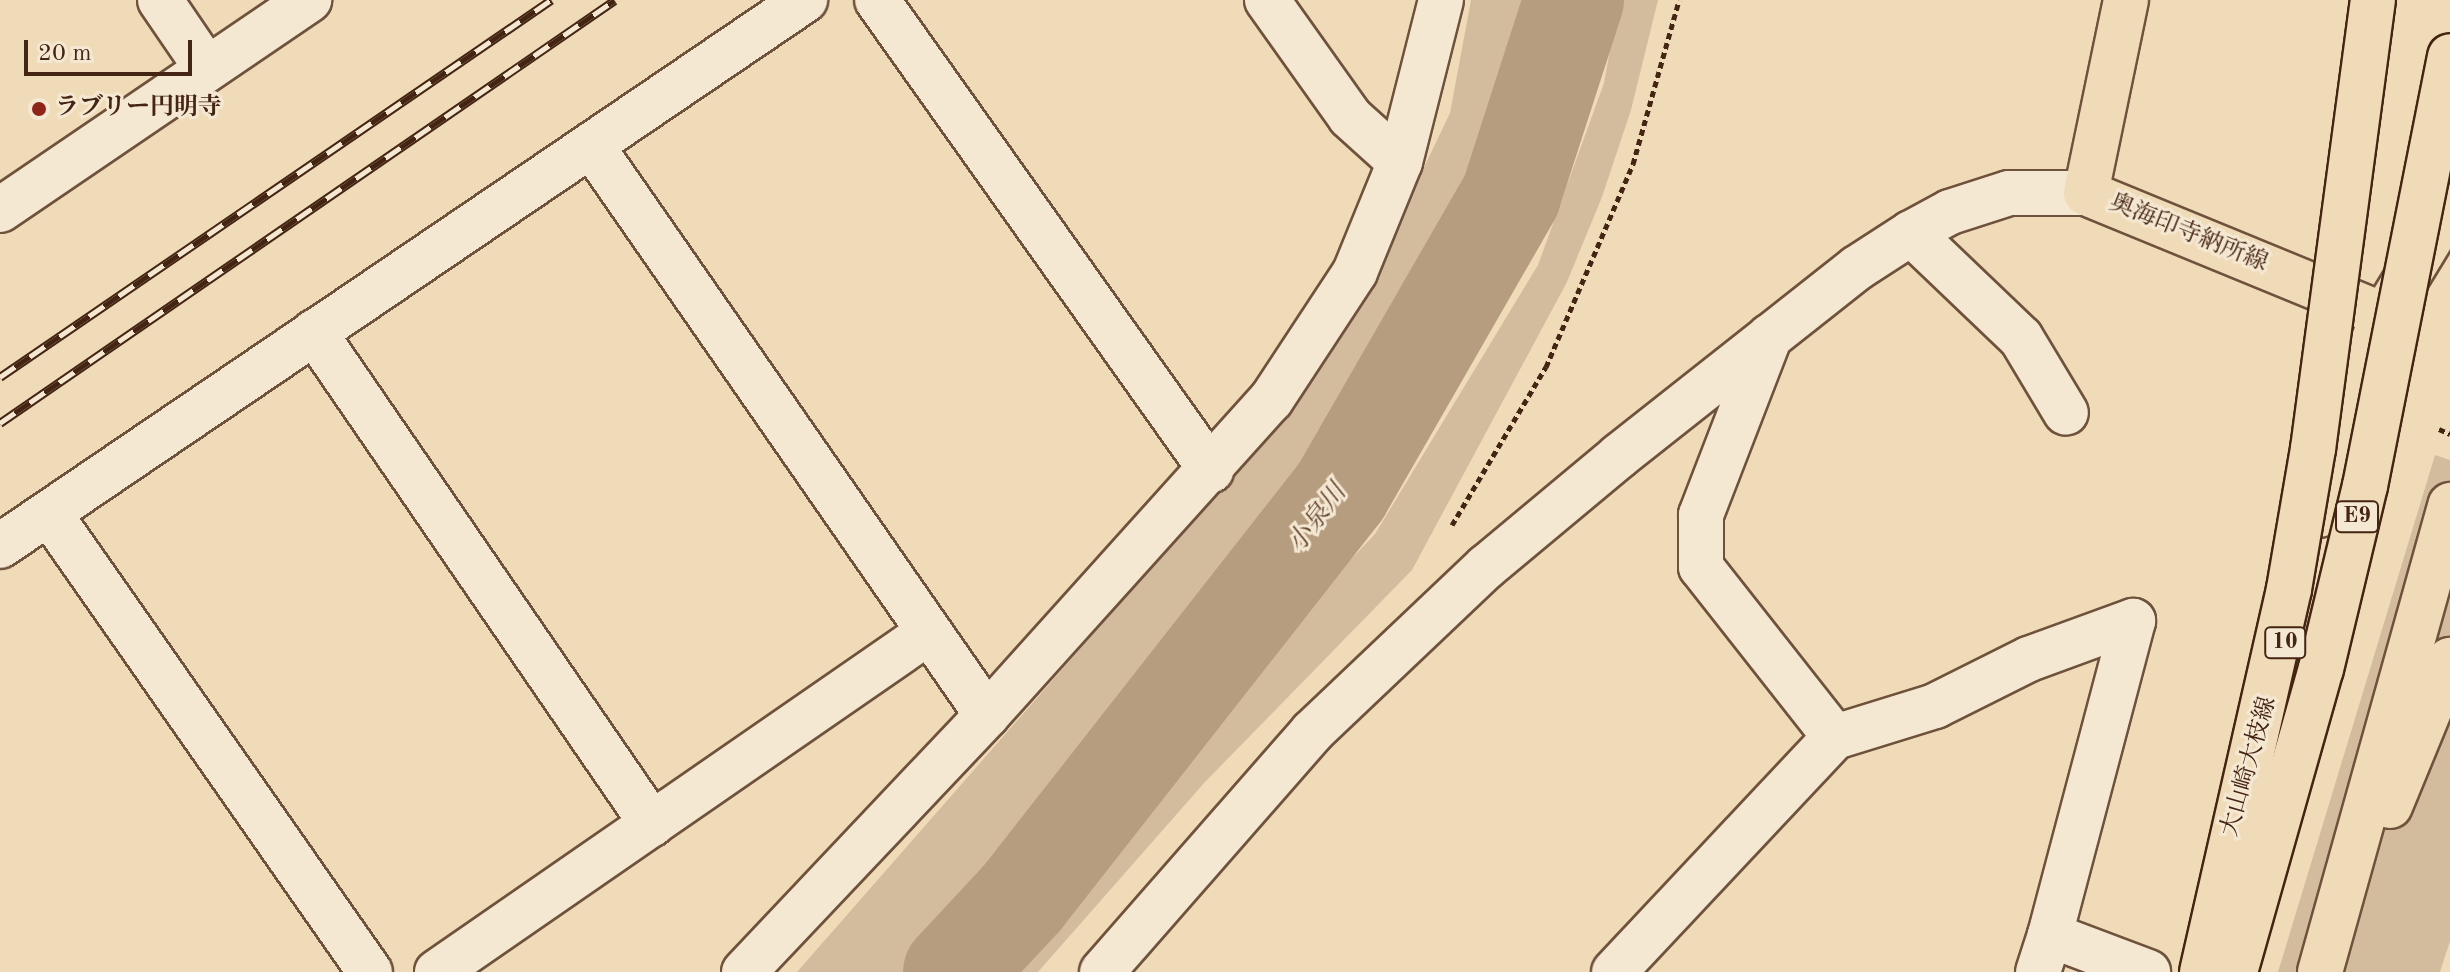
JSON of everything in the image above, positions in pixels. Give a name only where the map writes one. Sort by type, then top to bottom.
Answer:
[{"type":"main road","name":"奥海印寺納所線","points":[[2126,0],[2086,193],[2384,315]]},
{"type":"main road","points":[[2202,972],[2292,574],[2373,0]]},
{"type":"main road","name":"E9","points":[[2235,972],[2321,669],[2361,501],[2450,56]]},
{"type":"main road","name":"大山崎大枝線","points":[[2187,972],[2240,807],[2348,401],[2384,315],[2450,207]]},
{"type":"main road","points":[[2320,971],[2450,505]]},
{"type":"main road","points":[[2320,971],[2450,660]]},
{"type":"street","points":[[160,0],[207,69]]},
{"type":"street","points":[[0,210],[309,0]]},
{"type":"street","points":[[0,546],[805,0]]},
{"type":"street","points":[[877,0],[1211,470]]},
{"type":"street","points":[[1267,0],[1350,117],[1400,162]]},
{"type":"street","points":[[744,972],[987,715],[1271,400],[1355,272],[1400,162],[1441,0]]},
{"type":"street","points":[[591,145],[987,715]]},
{"type":"street","points":[[1102,972],[1312,732],[1444,606],[1619,456],[1770,336],[1911,233],[1950,212],[2009,193],[2086,193]]},
{"type":"street","points":[[1911,233],[2021,338],[2066,413]]},
{"type":"street","points":[[314,332],[652,824]]},
{"type":"street","points":[[1770,336],[1701,515],[1701,567],[1835,737]]},
{"type":"street","points":[[49,513],[370,972]]},
{"type":"street","points":[[1614,972],[1835,737],[1935,706],[2029,659],[2133,621],[2044,953],[2148,972]]},
{"type":"street","points":[[437,972],[929,632]]},
{"type":"path","points":[[1444,606],[1436,549],[1546,367],[1633,164],[1679,0]]},
{"type":"path","points":[[2439,429],[2450,434]]},
{"type":"shaded area","points":[[1471,0],[1556,0],[1478,209],[1324,480],[1215,630],[1122,720],[1025,843],[910,972],[797,972],[1283,417],[1375,270],[1450,113]]},
{"type":"shaded area","points":[[1619,0],[1658,0],[1631,110],[1602,197],[1567,282],[1412,570],[1205,782],[1038,972],[984,972],[1139,783],[1375,534],[1538,265],[1604,83]]},
{"type":"shaded area","points":[[2435,455],[2450,460],[2450,941],[2440,972],[2278,972]]},
{"type":"waterway","name":"小泉川","points":[[953,972],[1022,898],[1341,491],[1511,195],[1574,0]]},
{"type":"railway","points":[[0,377],[551,0]]},
{"type":"railway","points":[[0,423],[615,0]]},
{"type":"place","name":"ラブリー円明寺","points":[[39,109]]}]
